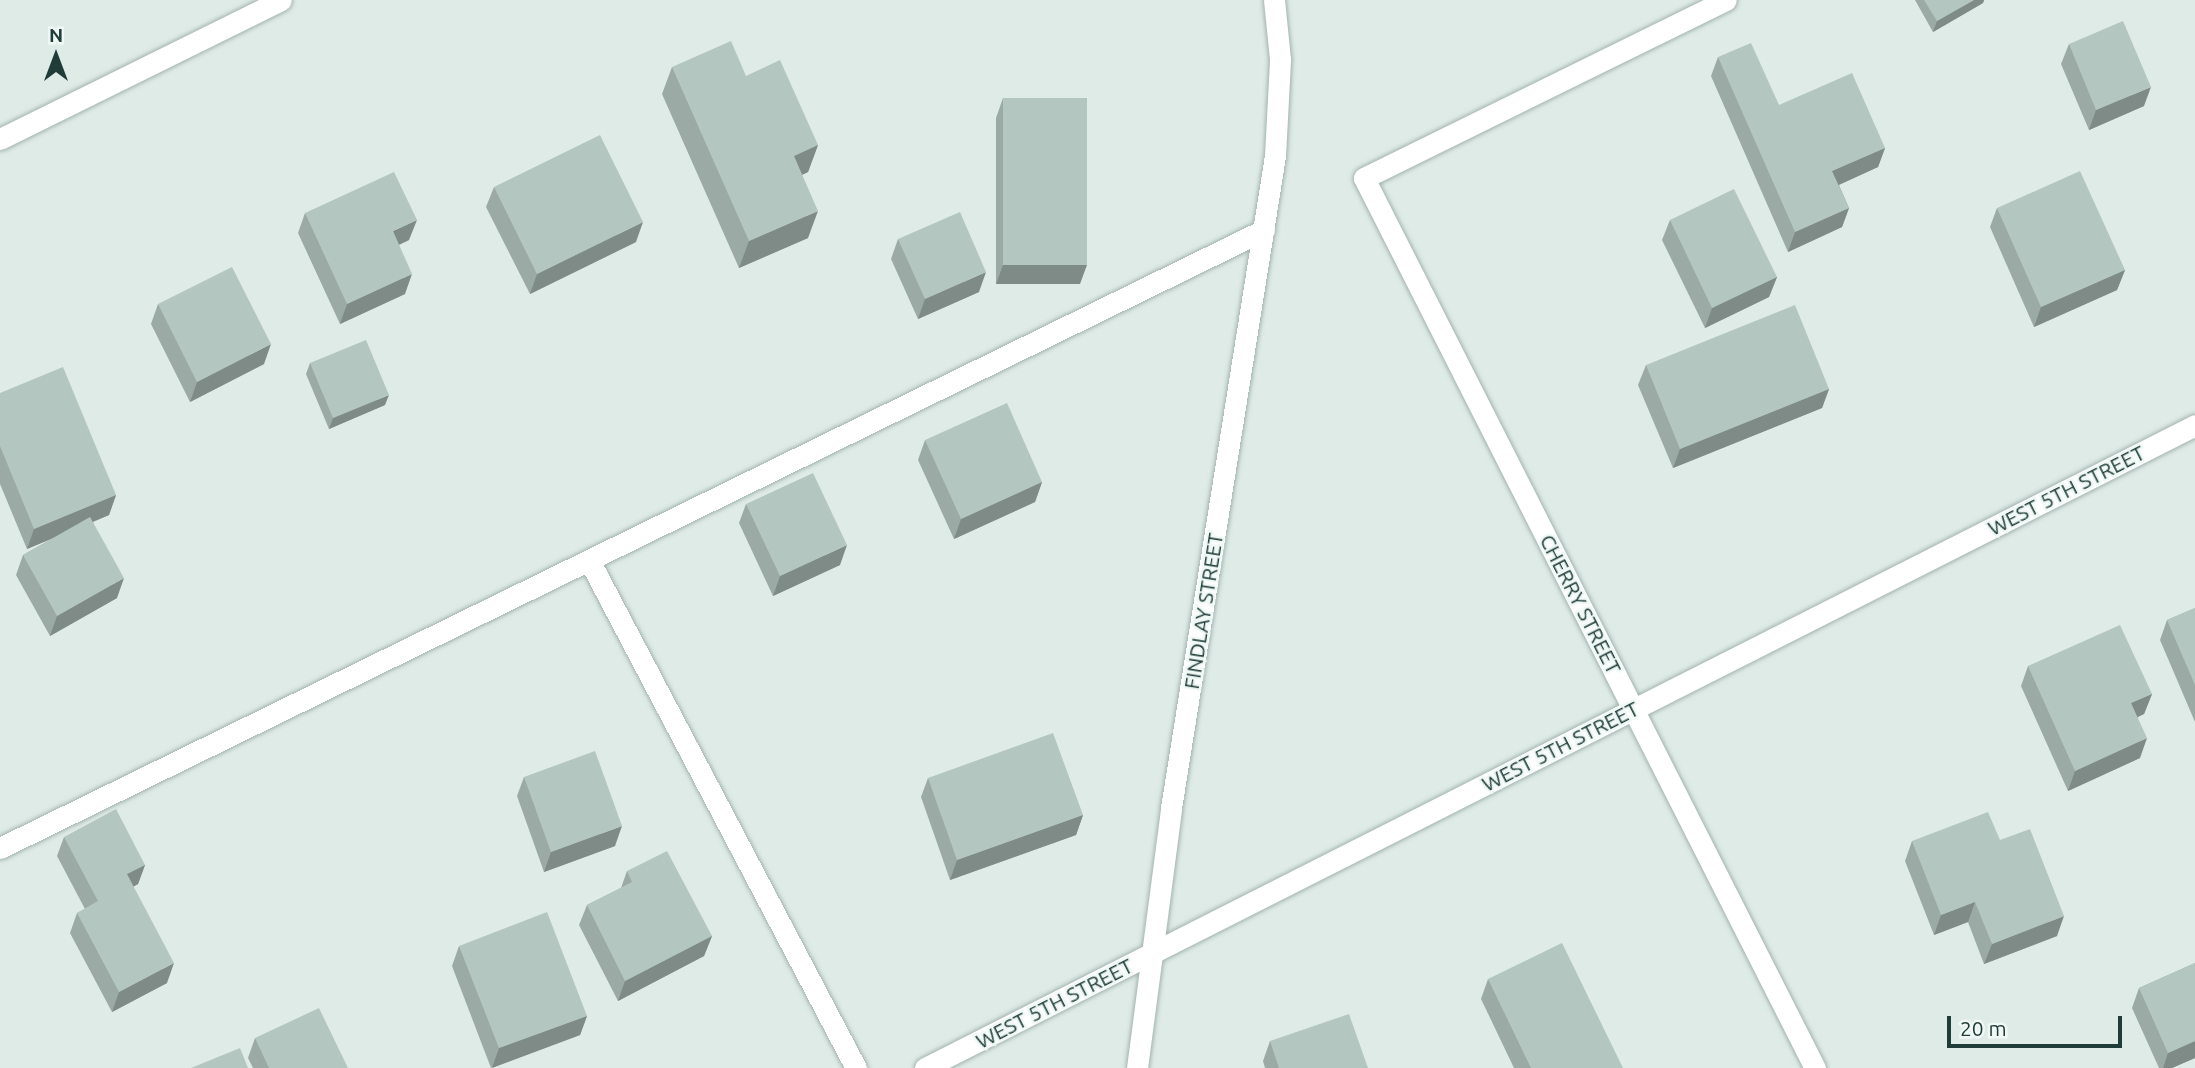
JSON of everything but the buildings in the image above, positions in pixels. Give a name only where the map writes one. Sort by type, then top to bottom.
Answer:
[{"type":"street","points":[[0,139],[281,0]]},
{"type":"street","name":"FINDLAY STREET","points":[[1137,1068],[1171,808],[1275,156],[1280,59],[1274,0]]},
{"type":"street","name":"CHERRY STREET","points":[[1726,0],[1364,178],[1815,1068]]},
{"type":"street","points":[[0,848],[590,562],[1264,230]]},
{"type":"street","name":"WEST 5TH STREET","points":[[925,1068],[1633,707],[2195,425]]},
{"type":"street","points":[[590,562],[856,1068]]}]
